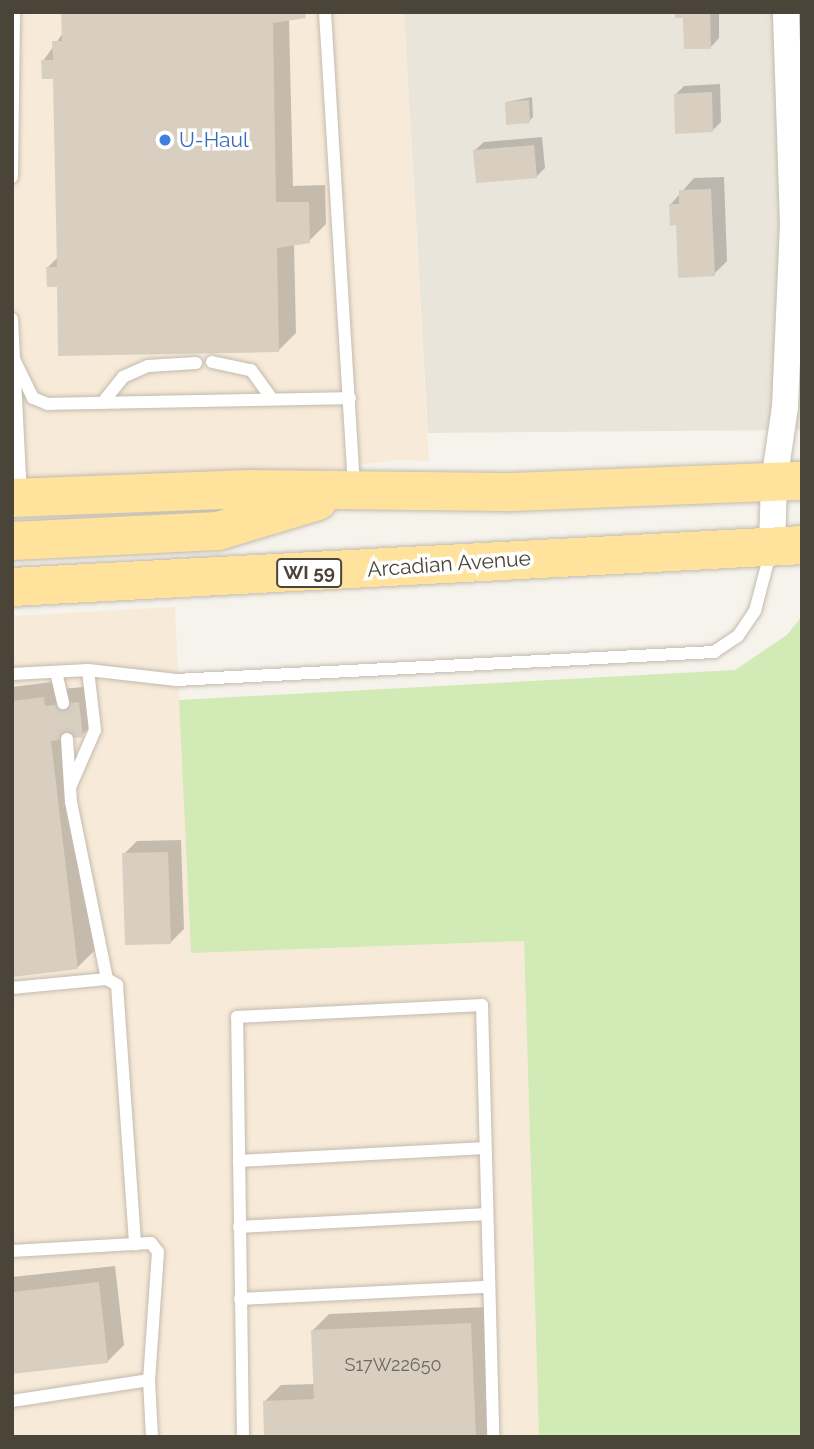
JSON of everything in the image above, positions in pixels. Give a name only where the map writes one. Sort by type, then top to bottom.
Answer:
[{"type":"main road","points":[[17,498],[248,489],[511,492],[788,481]]},
{"type":"main road","points":[[12,541],[219,531],[354,491]]},
{"type":"main road","name":"Arcadian Avenue","points":[[12,587],[787,545]]},
{"type":"street","points":[[786,12],[793,225],[785,407],[787,545]]},
{"type":"lane","points":[[12,177],[14,12]]},
{"type":"lane","points":[[325,12],[354,491]]},
{"type":"lane","points":[[12,319],[17,498]]},
{"type":"lane","points":[[13,361],[33,398],[48,404],[350,398]]},
{"type":"lane","points":[[212,362],[251,370],[272,399]]},
{"type":"lane","points":[[103,402],[123,377],[148,366],[196,363]]},
{"type":"lane","points":[[12,674],[88,670],[176,680],[714,652],[737,636],[755,611],[787,545]]},
{"type":"lane","points":[[70,789],[95,730],[88,670]]},
{"type":"lane","points":[[56,672],[63,703]]},
{"type":"lane","points":[[67,739],[70,789],[91,916],[107,979]]},
{"type":"lane","points":[[12,988],[107,979],[117,985],[135,1244]]},
{"type":"lane","points":[[243,1437],[237,1017],[482,1005],[493,1437]]},
{"type":"lane","points":[[239,1161],[485,1148]]},
{"type":"lane","points":[[239,1227],[487,1214]]},
{"type":"lane","points":[[12,1251],[151,1242],[158,1252],[149,1380],[152,1437]]},
{"type":"lane","points":[[240,1299],[488,1287]]},
{"type":"lane","points":[[12,1401],[149,1380]]},
{"type":"shaded area","points":[[12,12],[404,12],[429,461],[398,460],[298,473],[12,482]]},
{"type":"shaded area","points":[[404,12],[802,12],[802,430],[428,433]]},
{"type":"shaded area","points":[[175,607],[191,953],[524,941],[539,1437],[12,1437],[12,616]]},
{"type":"green space","points":[[802,616],[802,1437],[539,1437],[524,941],[191,953],[179,700],[735,670],[787,635]]},
{"type":"building","name":"U-Haul","points":[[61,12],[305,12],[306,18],[273,23],[276,202],[309,202],[310,243],[277,248],[279,352],[58,356],[57,287],[47,287],[46,267],[57,267],[53,79],[42,79],[41,60],[53,60],[52,41],[62,41]]},
{"type":"building","points":[[675,12],[710,12],[711,49],[684,49],[683,18],[675,18]]},
{"type":"building","points":[[712,92],[713,132],[675,134],[674,94]]},
{"type":"building","points":[[529,100],[530,123],[506,125],[505,102]]},
{"type":"building","points":[[534,145],[537,178],[476,183],[473,150]]},
{"type":"building","points":[[711,189],[715,276],[678,278],[676,225],[670,226],[669,204],[679,204],[679,190]]},
{"type":"building","points":[[44,697],[45,706],[79,702],[83,737],[51,741],[78,969],[12,977],[12,701]]},
{"type":"building","points":[[168,852],[171,944],[125,945],[122,853]]},
{"type":"building","points":[[99,1282],[108,1363],[12,1374],[12,1292]]},
{"type":"building","points":[[471,1323],[476,1437],[264,1437],[263,1401],[314,1399],[311,1330]]},
{"type":"place","name":"U-Haul","points":[[165,140]]}]
